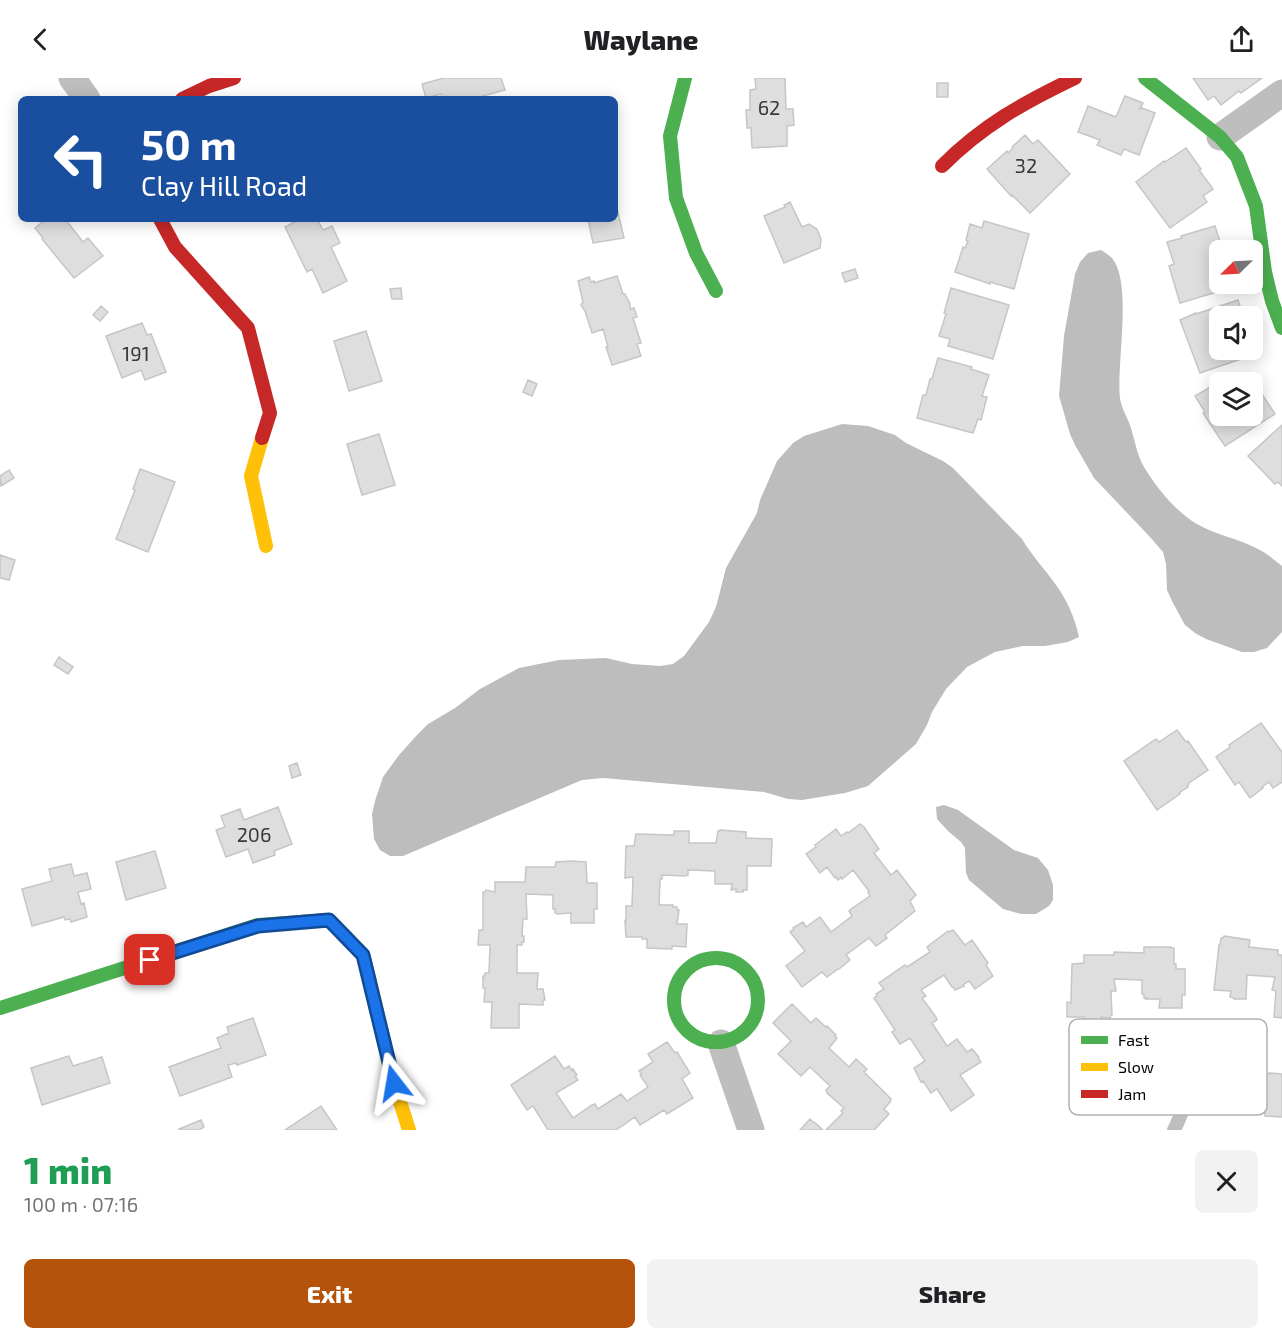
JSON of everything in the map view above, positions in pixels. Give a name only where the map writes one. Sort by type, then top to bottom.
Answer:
[{"type":"street","points":[[72,78],[85,96]]},
{"type":"street","points":[[188,96],[234,78]]},
{"type":"street","points":[[685,78],[670,136],[676,198],[696,253],[716,291]]},
{"type":"street","points":[[942,166],[974,135],[995,121],[1075,78]]},
{"type":"street","points":[[1145,78],[1153,82],[1220,137],[1237,157],[1256,206],[1265,272],[1282,328]]},
{"type":"street","points":[[1220,137],[1282,93]]},
{"type":"street","points":[[162,222],[175,247],[248,328],[270,413],[251,476],[266,546]]},
{"type":"street","points":[[0,1008],[258,926],[329,920],[363,955],[394,1083],[409,1130]]},
{"type":"street","points":[[721,958],[736,962],[748,972],[756,985],[759,1000],[756,1016],[748,1029],[735,1038],[721,1043],[705,1041],[691,1034],[680,1022],[674,1008],[675,992],[681,977],[691,966],[705,959],[721,958]]},
{"type":"street","points":[[721,1043],[751,1130]]},
{"type":"lane","points":[[1174,1130],[1180,1115]]},
{"type":"shaded area","points":[[1101,250],[1112,258],[1122,286],[1120,398],[1144,467],[1154,483],[1189,519],[1204,528],[1260,550],[1282,566],[1282,632],[1267,648],[1254,652],[1242,652],[1206,639],[1185,625],[1167,590],[1163,552],[1094,478],[1070,434],[1059,396],[1064,336],[1075,274],[1080,262],[1088,253]]},
{"type":"shaded area","points":[[842,424],[868,426],[895,435],[953,468],[1022,539],[1052,579],[1073,616],[1079,637],[1068,642],[1045,646],[1023,646],[995,652],[967,667],[946,689],[916,744],[868,786],[845,793],[802,800],[788,799],[764,792],[603,778],[582,780],[403,856],[390,856],[380,850],[374,839],[372,814],[383,777],[399,755],[428,724],[455,708],[480,689],[519,668],[559,660],[606,658],[632,664],[660,666],[673,664],[684,656],[709,622],[716,607],[726,568],[757,513],[760,500],[777,461],[793,443],[804,436]]},
{"type":"shaded area","points":[[944,805],[958,810],[1014,850],[1038,858],[1048,870],[1053,885],[1053,900],[1049,906],[1036,914],[1021,914],[1003,909],[969,880],[966,873],[965,848],[937,819],[936,807]]},
{"type":"building","points":[[444,78],[501,78],[505,90],[483,96],[442,96],[441,94],[425,96],[422,84]]},
{"type":"building","points":[[755,78],[785,78],[786,109],[793,109],[794,125],[787,126],[787,146],[752,148],[751,128],[747,128],[746,110],[750,110],[750,90],[756,89]]},
{"type":"building","points":[[1193,78],[1262,78],[1221,105],[1214,96],[1208,100]]},
{"type":"building","points":[[937,83],[948,83],[948,97],[937,97]]},
{"type":"building","points":[[1125,96],[1143,103],[1140,109],[1155,113],[1139,155],[1124,149],[1121,155],[1097,145],[1100,140],[1078,132],[1088,106],[1116,117]]},
{"type":"building","points":[[1025,135],[1033,144],[1038,140],[1070,174],[1030,213],[987,169],[1007,151],[1008,153]]},
{"type":"building","points":[[1186,148],[1213,189],[1203,196],[1207,202],[1170,228],[1136,182]]},
{"type":"building","points":[[790,202],[802,227],[809,224],[817,229],[821,239],[820,248],[784,263],[764,216],[785,207],[784,205]]},
{"type":"building","points":[[618,213],[624,238],[593,243],[589,222],[618,222]]},
{"type":"building","points":[[984,221],[1029,234],[1014,289],[990,282],[990,284],[955,272],[963,247],[965,248],[968,241],[966,240],[970,224],[982,228]]},
{"type":"building","points":[[42,222],[68,222],[83,242],[88,238],[103,256],[74,278],[35,228]]},
{"type":"building","points":[[294,222],[319,222],[323,230],[332,226],[340,243],[331,247],[347,281],[323,293],[312,269],[307,272],[285,227]]},
{"type":"building","points":[[1215,226],[1219,240],[1209,240],[1210,294],[1180,303],[1169,266],[1174,264],[1167,242],[1182,238],[1181,236]]},
{"type":"building","points":[[855,269],[858,278],[845,282],[842,273]]},
{"type":"building","points":[[617,276],[623,294],[630,304],[630,309],[634,308],[637,317],[633,318],[641,343],[637,344],[641,356],[612,365],[603,329],[592,333],[581,305],[583,302],[578,281],[589,277],[594,283]]},
{"type":"building","points":[[401,288],[402,299],[392,299],[390,289]]},
{"type":"building","points":[[951,288],[1009,305],[993,359],[948,346],[950,339],[939,336]]},
{"type":"building","points":[[1238,300],[1240,306],[1220,306]]},
{"type":"building","points":[[101,306],[108,312],[100,321],[93,315]]},
{"type":"building","points":[[1209,310],[1209,360],[1238,360],[1200,373],[1180,320]]},
{"type":"building","points":[[142,323],[147,335],[151,334],[166,372],[145,380],[141,370],[122,378],[106,336]]},
{"type":"building","points":[[366,331],[382,381],[349,391],[334,341]]},
{"type":"building","points":[[938,358],[972,367],[971,369],[989,375],[982,396],[987,397],[981,420],[978,419],[973,433],[917,418],[923,395],[926,395]]},
{"type":"building","points":[[528,380],[537,384],[532,396],[523,392]]},
{"type":"building","points":[[1209,388],[1209,422],[1203,413],[1205,412],[1195,396]]},
{"type":"building","points":[[1263,396],[1275,414],[1263,422]]},
{"type":"building","points":[[1282,425],[1282,486],[1278,482],[1275,484],[1248,456]]},
{"type":"building","points":[[1212,426],[1256,426],[1225,446]]},
{"type":"building","points":[[379,434],[395,485],[362,495],[347,444]]},
{"type":"building","points":[[140,469],[175,482],[148,552],[116,539],[135,490],[133,489]]},
{"type":"building","points":[[9,470],[14,478],[1,486],[0,476]]},
{"type":"building","points":[[0,555],[15,560],[9,580],[0,578]]},
{"type":"building","points":[[59,657],[73,667],[68,674],[54,665]]},
{"type":"building","points":[[1261,723],[1282,752],[1282,782],[1273,788],[1269,782],[1250,798],[1239,782],[1235,785],[1216,757]]},
{"type":"building","points":[[1177,730],[1186,742],[1188,741],[1208,770],[1157,810],[1124,761],[1156,739],[1159,742]]},
{"type":"building","points":[[297,763],[301,775],[292,778],[289,766]]},
{"type":"building","points":[[278,807],[292,844],[274,851],[275,855],[253,863],[248,849],[226,857],[216,830],[225,827],[221,816],[240,809],[244,820]]},
{"type":"building","points":[[860,824],[879,849],[874,853],[891,875],[897,870],[916,895],[910,901],[915,911],[885,935],[887,938],[876,946],[869,938],[846,955],[850,960],[839,969],[827,977],[822,972],[802,987],[786,966],[805,951],[790,932],[803,922],[806,927],[820,917],[831,932],[852,916],[849,911],[851,909],[870,896],[869,891],[853,870],[838,880],[827,867],[820,873],[806,854],[836,829],[841,836]]},
{"type":"building","points":[[720,830],[746,832],[746,838],[772,839],[771,866],[747,866],[747,890],[743,892],[736,892],[736,889],[731,890],[732,884],[715,884],[715,871],[688,870],[688,875],[685,876],[662,875],[659,905],[673,905],[679,910],[677,924],[687,924],[686,947],[647,948],[647,939],[626,937],[626,906],[632,906],[633,877],[625,878],[626,846],[634,846],[636,834],[674,835],[674,831],[689,831],[689,843],[716,843]]},
{"type":"building","points":[[155,851],[166,888],[126,900],[116,862]]},
{"type":"building","points":[[556,862],[586,862],[587,883],[597,883],[597,909],[594,909],[594,923],[571,923],[571,913],[555,913],[553,895],[526,894],[527,919],[523,919],[524,942],[522,945],[517,945],[517,973],[538,973],[537,989],[543,989],[545,1000],[543,1000],[543,1005],[519,1004],[519,1028],[491,1028],[492,1002],[484,1002],[485,988],[483,988],[483,976],[489,973],[490,945],[478,945],[479,930],[483,930],[483,892],[486,890],[495,892],[495,882],[525,882],[526,867],[555,867]]},
{"type":"building","points":[[71,864],[74,876],[87,873],[91,889],[78,892],[81,904],[84,903],[87,917],[71,922],[70,919],[65,920],[64,917],[32,926],[22,889],[52,881],[49,869]]},
{"type":"building","points":[[953,930],[965,945],[972,940],[988,963],[986,965],[993,976],[975,989],[969,981],[955,990],[944,975],[921,990],[926,996],[922,998],[937,1020],[932,1023],[947,1046],[957,1039],[967,1052],[972,1049],[981,1062],[960,1075],[974,1095],[951,1111],[937,1089],[931,1093],[923,1081],[921,1082],[914,1068],[925,1061],[910,1038],[900,1044],[892,1032],[895,1030],[874,998],[884,989],[879,983],[905,965],[907,967],[930,952],[927,947],[948,931]]},
{"type":"building","points":[[1224,936],[1250,940],[1249,947],[1278,950],[1278,955],[1282,955],[1282,1018],[1274,1017],[1276,991],[1272,990],[1275,977],[1247,975],[1246,999],[1230,997],[1231,991],[1214,990],[1219,945]]},
{"type":"building","points":[[1144,947],[1174,948],[1176,969],[1185,969],[1185,995],[1182,995],[1182,1008],[1159,1008],[1160,999],[1144,998],[1142,980],[1114,979],[1116,991],[1111,991],[1112,1015],[1110,1018],[1067,1017],[1067,1002],[1071,1003],[1072,964],[1084,963],[1084,955],[1114,955],[1114,952],[1144,953]]},
{"type":"building","points":[[792,1004],[811,1023],[816,1018],[827,1026],[837,1038],[829,1048],[849,1067],[856,1059],[867,1069],[864,1072],[891,1099],[884,1109],[889,1114],[874,1130],[826,1130],[843,1113],[841,1111],[844,1108],[827,1093],[826,1090],[830,1086],[810,1067],[801,1076],[778,1054],[791,1041],[773,1023]]},
{"type":"building","points":[[253,1018],[266,1055],[237,1065],[236,1063],[228,1065],[232,1077],[180,1096],[169,1067],[221,1048],[217,1038],[229,1033],[227,1027]]},
{"type":"building","points":[[667,1042],[675,1053],[677,1052],[690,1073],[682,1079],[693,1098],[667,1114],[664,1110],[640,1125],[635,1117],[616,1130],[548,1130],[533,1106],[527,1110],[511,1085],[555,1056],[564,1069],[569,1066],[577,1075],[575,1076],[578,1080],[556,1093],[573,1118],[592,1105],[595,1104],[598,1109],[621,1094],[627,1101],[648,1087],[639,1071],[653,1062],[648,1054]]},
{"type":"building","points":[[69,1056],[73,1066],[102,1057],[110,1083],[42,1105],[31,1068]]},
{"type":"building","points":[[1267,1074],[1282,1074],[1282,1117],[1265,1116],[1267,1115]]},
{"type":"building","points":[[321,1106],[337,1130],[285,1130]]},
{"type":"building","points":[[810,1119],[813,1122],[823,1130],[800,1130]]},
{"type":"building","points":[[201,1120],[204,1127],[199,1130],[179,1129]]},
{"type":"traffic: fast","points":[[685,78],[670,136],[676,198],[696,253],[716,291]]},
{"type":"traffic: fast","points":[[1145,78],[1220,137],[1237,157],[1256,206],[1265,272],[1282,328]]},
{"type":"traffic: fast","points":[[0,1008],[258,925],[329,920],[363,955],[370,982]]},
{"type":"traffic: fast","points":[[716,958],[732,961],[746,970],[755,984],[758,1000],[755,1016],[746,1030],[732,1039],[716,1042],[700,1039],[686,1030],[677,1016],[674,1000],[677,984],[686,970],[700,961],[716,958]]},
{"type":"traffic: slow","points":[[262,438],[251,476],[266,546]]},
{"type":"traffic: slow","points":[[370,982],[394,1083],[409,1130]]},
{"type":"traffic: jam","points":[[188,96],[234,78]]},
{"type":"traffic: jam","points":[[942,166],[973,138],[1004,116],[1075,78]]},
{"type":"traffic: jam","points":[[162,222],[175,247],[248,328],[270,413],[262,438]]},
{"type":"route","points":[[150,960],[258,926],[329,920],[363,955],[394,1083]]}]
